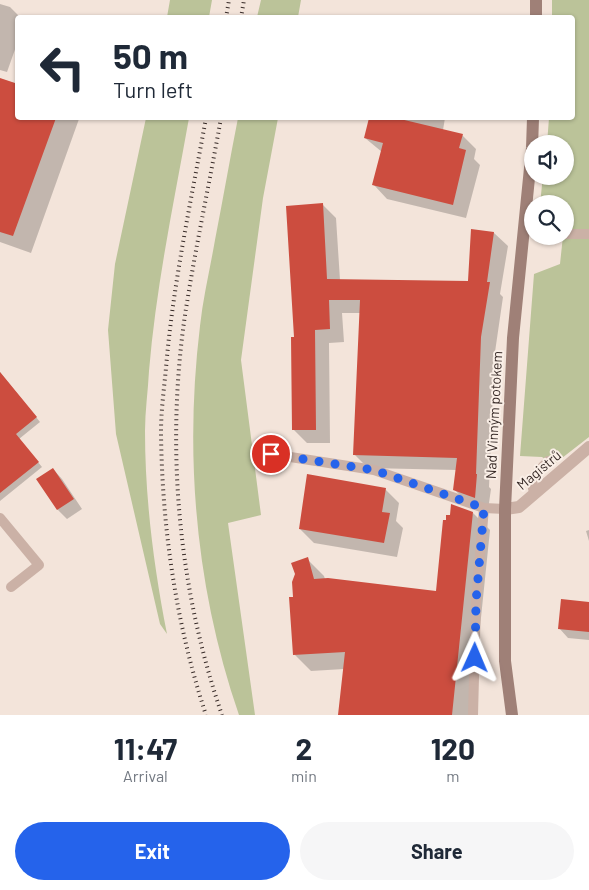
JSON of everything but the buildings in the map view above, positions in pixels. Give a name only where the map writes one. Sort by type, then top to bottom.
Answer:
[{"type":"street","points":[[536,0],[536,15]]},
{"type":"street","name":"Nad Vinným potokem","points":[[530,195],[533,120]]},
{"type":"street","name":"Nad Vinným potokem","points":[[512,715],[505,661],[505,509],[513,338],[526,245]]},
{"type":"street","name":"Magistrů","points":[[505,509],[519,507],[589,447]]},
{"type":"lane","points":[[574,234],[589,234]]},
{"type":"lane","points":[[271,454],[374,470],[484,508],[505,509]]},
{"type":"lane","points":[[536,492],[532,486],[532,481],[548,461]]},
{"type":"lane","points":[[473,715],[476,602],[484,508]]},
{"type":"lane","points":[[0,518],[39,565],[11,587]]},
{"type":"green space","points":[[170,0],[212,0],[209,15],[167,15]]},
{"type":"green space","points":[[261,0],[301,0],[298,15],[257,15]]},
{"type":"green space","points":[[552,0],[589,0],[589,437],[553,465],[542,457],[520,456],[534,274],[560,264],[562,245],[574,245],[574,195],[541,195],[542,185],[574,185],[574,135],[548,135],[549,120],[575,120],[575,15],[552,15]]},
{"type":"green space","points":[[146,120],[189,120],[156,307],[145,424],[145,457],[151,533],[167,634],[160,624],[116,434],[108,330],[115,264]]},
{"type":"green space","points":[[238,120],[278,120],[263,198],[241,360],[261,515],[228,523],[255,715],[239,715],[224,668],[204,572],[197,523],[193,424],[195,375],[205,294]]},
{"type":"railway","points":[[226,15],[229,0]]},
{"type":"railway","points":[[242,15],[244,0]]},
{"type":"railway","points":[[206,120],[173,305],[161,432],[164,504],[173,575],[186,646],[206,715]]},
{"type":"railway","points":[[221,120],[184,322],[176,421],[180,521],[186,570],[207,668],[222,715]]},
{"type":"route","points":[[271,454],[374,470],[484,508],[476,602],[475,658]]}]
